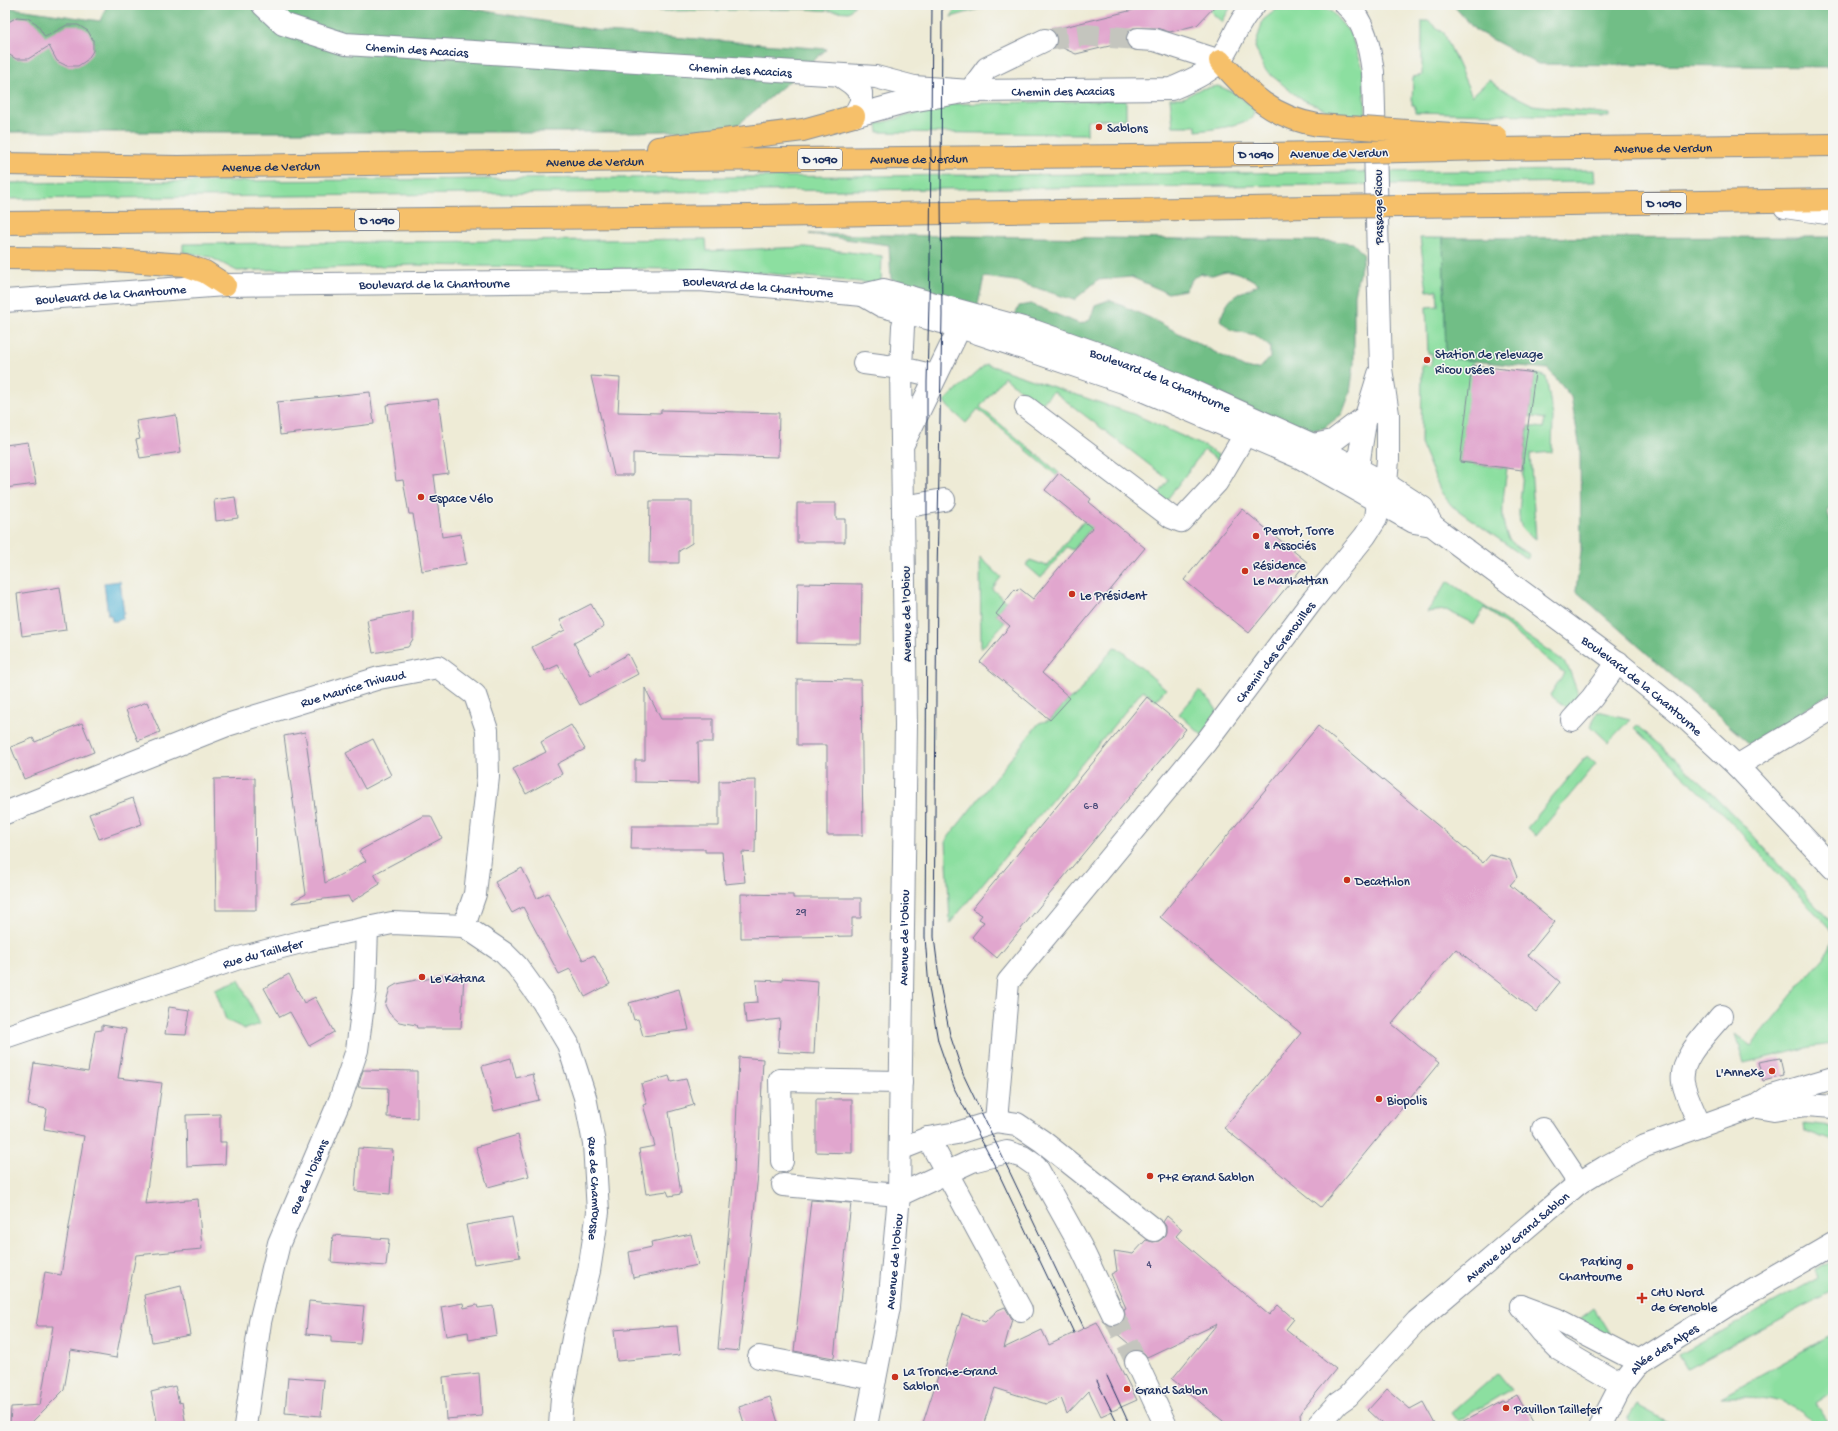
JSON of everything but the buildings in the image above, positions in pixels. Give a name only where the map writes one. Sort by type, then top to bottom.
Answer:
[{"type":"main road","points":[[1220,62],[1243,86],[1264,104],[1279,114],[1298,121],[1318,125],[1496,143],[1749,146],[1833,145]]},
{"type":"main road","points":[[555,161],[803,130],[854,116]]},
{"type":"main road","name":"Avenue de Verdun","points":[[5,164],[178,167],[555,161],[1085,157],[1320,153],[1496,143]]},
{"type":"main road","name":"D 1090","points":[[5,223],[742,216],[1833,200]]},
{"type":"main road","points":[[5,258],[100,259],[185,265],[205,272],[225,285]]},
{"type":"street","name":"Chemin des Acacias","points":[[263,5],[283,24],[345,44],[876,77],[914,87],[970,91],[1170,89],[1189,82],[1220,62]]},
{"type":"street","points":[[1138,39],[1155,40],[1220,62],[1235,29],[1254,5]]},
{"type":"street","name":"Passage Ricou","points":[[1346,5],[1352,10],[1368,41],[1373,72],[1381,369]]},
{"type":"street","points":[[854,116],[904,102],[970,91],[987,68],[1045,40]]},
{"type":"street","points":[[839,75],[852,84],[861,93],[861,102],[854,116]]},
{"type":"street","points":[[1744,202],[1833,214]]},
{"type":"street","name":"Boulevard de la Chantourne","points":[[5,301],[225,285],[700,280],[863,295],[884,290],[908,304],[962,318],[1123,382],[1250,426],[1313,444],[1358,469]]},
{"type":"street","name":"Avenue de l'Obiou","points":[[866,1426],[889,1307],[899,1195],[906,725],[901,368],[903,326],[908,304]]},
{"type":"street","name":"Avenue de l'Obiou","points":[[902,447],[962,318]]},
{"type":"street","points":[[864,363],[901,368],[935,376]]},
{"type":"street","points":[[1381,369],[1366,416],[1358,469],[1382,493]]},
{"type":"street","name":"Chemin des Grenouilles","points":[[996,1121],[1008,982],[1351,565],[1376,519],[1382,493],[1388,414],[1381,369]]},
{"type":"street","points":[[1026,407],[1170,517],[1181,521],[1217,482],[1250,426]]},
{"type":"street","points":[[1313,444],[1333,441],[1366,416]]},
{"type":"street","name":"Boulevard de la Chantourne","points":[[1250,426],[1301,458],[1382,493],[1414,522],[1432,525],[1618,662],[1680,713],[1737,766],[1833,868]]},
{"type":"street","points":[[904,507],[944,500]]},
{"type":"street","points":[[1572,720],[1592,698],[1618,662]]},
{"type":"street","name":"Rue Maurice Thivaud","points":[[5,813],[227,725],[379,678],[438,667],[475,695],[487,730],[488,776],[475,894],[464,926]]},
{"type":"street","points":[[1737,766],[1833,708]]},
{"type":"street","name":"Rue du Taillefer","points":[[5,1037],[239,958],[309,940],[392,923],[464,926]]},
{"type":"street","name":"Rue de Chamrousse","points":[[464,926],[504,952],[517,966],[543,1002],[568,1044],[584,1098],[594,1143],[598,1212],[590,1271],[571,1347],[562,1397],[560,1426]]},
{"type":"street","name":"Rue de l'Oisans","points":[[245,1426],[260,1322],[279,1243],[340,1100],[357,1050],[365,990],[367,928]]},
{"type":"street","points":[[1700,1126],[1683,1082],[1684,1066],[1695,1047],[1721,1016]]},
{"type":"street","name":"Avenue du Grand Sablon","points":[[1317,1426],[1338,1403],[1348,1396],[1417,1321],[1579,1183],[1605,1167],[1645,1146],[1756,1106],[1769,1097],[1833,1078]]},
{"type":"street","points":[[782,1161],[780,1080],[901,1082]]},
{"type":"street","points":[[1756,1106],[1774,1110],[1806,1105],[1833,1107]]},
{"type":"street","points":[[900,1149],[928,1138],[958,1133],[996,1121],[1017,1124],[1042,1141],[1154,1230]]},
{"type":"street","points":[[1543,1129],[1579,1183]]},
{"type":"street","points":[[928,1138],[1021,1310]]},
{"type":"street","points":[[783,1185],[899,1195],[972,1161],[1007,1152],[1028,1143],[1042,1141]]},
{"type":"street","points":[[1007,1152],[1023,1157],[1036,1166],[1080,1245],[1113,1314]]},
{"type":"street","name":"Allée des Alpes","points":[[1600,1426],[1630,1373],[1748,1293],[1833,1244]]},
{"type":"street","points":[[1521,1306],[1556,1319],[1630,1373],[1558,1348],[1542,1332],[1521,1306]]},
{"type":"street","points":[[759,1357],[875,1379]]},
{"type":"street","points":[[1136,1362],[1166,1426]]},
{"type":"green space","points":[[107,5],[451,5],[606,32],[827,49],[733,129],[633,132],[5,132],[5,7],[100,21]]},
{"type":"green space","points":[[604,5],[855,5],[849,12],[804,9],[661,11]]},
{"type":"green space","points":[[958,5],[993,5],[951,17]]},
{"type":"green space","points":[[1216,5],[1232,5],[1222,22],[1210,11]]},
{"type":"green space","points":[[1312,5],[1331,11],[1350,33],[1363,68],[1366,115],[1336,114],[1299,98],[1265,70],[1255,47],[1263,20],[1281,6]]},
{"type":"green space","points":[[1453,5],[1833,5],[1833,67],[1538,64],[1475,30]]},
{"type":"green space","points":[[1422,21],[1428,21],[1444,33],[1472,96],[1489,80],[1507,92],[1533,105],[1609,114],[1609,117],[1415,112],[1415,105],[1412,105],[1413,77],[1422,75]]},
{"type":"green space","points":[[1218,86],[1235,93],[1254,108],[1253,118],[1232,126],[1196,131],[1196,126],[1173,126],[1170,98],[1183,98],[1200,89]]},
{"type":"green space","points":[[1126,100],[1126,119],[1087,120],[1087,134],[878,132],[877,124],[951,104]]},
{"type":"green space","points":[[1594,170],[1595,182],[5,199],[5,183]]},
{"type":"green space","points":[[809,234],[1333,241],[1353,243],[1364,255],[1354,294],[1354,364],[1350,393],[1342,414],[1324,428],[1302,432],[1015,316],[1019,306],[1031,304],[1080,324],[1090,320],[1095,305],[1109,300],[1150,318],[1245,368],[1259,369],[1270,358],[1270,347],[1255,335],[1231,330],[1220,320],[1227,305],[1235,296],[1259,284],[1244,275],[1235,272],[1227,271],[1211,275],[1200,273],[1193,278],[1185,290],[1168,293],[1131,277],[1098,280],[1074,300],[1015,281],[984,277],[977,309],[891,279],[889,245]]},
{"type":"green space","points":[[1833,237],[1833,507],[1827,509],[1833,531],[1833,691],[1752,746],[1576,591],[1581,552],[1580,448],[1571,397],[1548,369],[1446,358],[1443,238]]},
{"type":"green space","points":[[1420,238],[1443,238],[1446,357],[1474,361],[1460,462],[1507,468],[1503,508],[1505,528],[1508,537],[1513,543],[1530,555],[1527,559],[1452,506],[1441,492],[1421,444],[1422,365],[1431,366],[1432,354],[1428,353],[1426,307],[1438,306],[1437,290],[1427,291]]},
{"type":"green space","points":[[706,239],[707,251],[806,247],[882,256],[881,284],[731,270],[414,265],[237,271],[210,257],[183,252],[183,244]]},
{"type":"green space","points":[[986,364],[1136,415],[1206,447],[1221,457],[1219,461],[1204,450],[1166,501],[1158,495],[1169,480],[1053,391],[1040,406],[1004,377],[980,407],[1059,473],[1057,476],[978,409],[966,423],[948,407],[944,401]]},
{"type":"green space","points":[[1535,373],[1546,377],[1553,417],[1552,452],[1530,454],[1536,539],[1527,534],[1522,528],[1519,511],[1528,426],[1543,428],[1545,419],[1529,416]]},
{"type":"green space","points":[[1084,521],[1092,527],[1073,550],[1067,547],[1041,578],[1026,565],[1030,560],[1047,566]]},
{"type":"green space","points":[[980,557],[1001,577],[992,589],[1006,601],[996,614],[1005,622],[981,649]]},
{"type":"green space","points":[[1448,581],[1562,660],[1569,669],[1579,697],[1568,709],[1550,695],[1564,673],[1485,608],[1474,624],[1446,610],[1427,612]]},
{"type":"green space","points":[[1114,647],[1118,648],[1166,689],[1156,700],[1143,690],[950,923],[946,840],[1039,723],[1050,720],[1070,698],[1075,697]]},
{"type":"green space","points":[[1199,691],[1211,701],[1218,712],[1203,736],[1179,714]]},
{"type":"green space","points":[[1598,711],[1630,719],[1608,742],[1591,726]]},
{"type":"green space","points":[[1637,725],[1706,787],[1750,832],[1833,924],[1833,932],[1725,816],[1634,728]]},
{"type":"green space","points":[[1587,756],[1596,764],[1536,836],[1527,828]]},
{"type":"green space","points":[[1833,938],[1833,1044],[1810,1047],[1744,1063],[1735,1034],[1751,1046],[1830,949]]},
{"type":"green space","points":[[239,980],[260,1024],[245,1029],[226,1020],[215,989]]},
{"type":"green space","points":[[1803,1124],[1833,1127],[1833,1141],[1804,1130]]},
{"type":"green space","points":[[1833,1259],[1833,1291],[1687,1369],[1679,1355],[1818,1278],[1815,1269]]},
{"type":"green space","points":[[1594,1308],[1614,1341],[1577,1321]]},
{"type":"green space","points":[[1833,1335],[1833,1391],[1815,1403],[1831,1426],[1816,1426],[1795,1408],[1784,1403],[1760,1398],[1721,1397]]},
{"type":"green space","points":[[1498,1373],[1511,1389],[1458,1421],[1452,1413]]},
{"type":"green space","points":[[1637,1405],[1670,1423],[1669,1426],[1634,1426],[1627,1419]]},
{"type":"water","points":[[120,581],[124,614],[122,614],[123,618],[117,621],[112,621],[111,615],[108,615],[104,583]]},
{"type":"tunnel","points":[[1045,40],[1084,35],[1138,39]]},
{"type":"tunnel","points":[[1113,1314],[1136,1362]]},
{"type":"tram line","points":[[932,5],[930,262],[927,382],[925,937],[929,988],[938,1041],[955,1090],[996,1168],[1074,1333]]},
{"type":"tram line","points":[[942,5],[942,315],[937,575],[934,937],[940,985],[950,1035],[963,1074],[1084,1328]]},
{"type":"tram line","points":[[1107,1376],[1130,1426]]},
{"type":"tram line","points":[[1097,1381],[1119,1426]]},
{"type":"place","name":"Sablons","points":[[1099,127]]},
{"type":"place","name":"Station de relevage Ricou usées","points":[[1427,360]]},
{"type":"place","name":"Espace Vélo","points":[[421,497]]},
{"type":"place","name":"Perrot, Torre & Associés","points":[[1256,536]]},
{"type":"place","name":"Résidence Le Manhattan","points":[[1245,571]]},
{"type":"place","name":"Le Président","points":[[1072,594]]},
{"type":"place","name":"Decathlon","points":[[1347,880]]},
{"type":"place","name":"Le Katana","points":[[422,977]]},
{"type":"place","name":"L'Annexe","points":[[1772,1071]]},
{"type":"place","name":"Biopolis","points":[[1379,1099]]},
{"type":"place","name":"P+R Grand Sablon","points":[[1150,1176]]},
{"type":"place","name":"Parking Chantourne","points":[[1630,1267]]},
{"type":"place","name":"CHU Nord de Grenoble","points":[[1642,1298]]},
{"type":"place","name":"La Tronche-Grand Sablon","points":[[895,1377]]},
{"type":"place","name":"Grand Sablon","points":[[1127,1389]]},
{"type":"place","name":"Pavillon Taillefer","points":[[1506,1408]]}]
